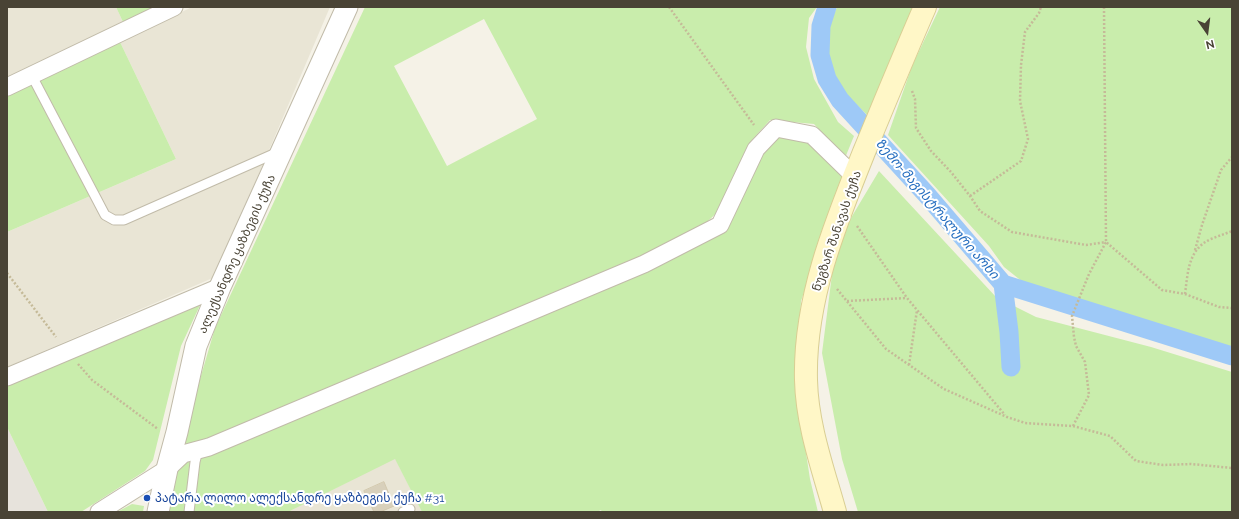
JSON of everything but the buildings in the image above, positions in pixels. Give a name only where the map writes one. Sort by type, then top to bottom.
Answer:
[{"type":"main road","name":"ნუგზარ შანავას ქუჩა","points":[[835,512],[814,438],[808,407],[806,380],[807,351],[815,294],[821,270],[843,207],[924,7]]},
{"type":"street","points":[[7,88],[174,7]]},
{"type":"street","name":"ალექსანდრე ყაზბეგის ქუჩა","points":[[158,512],[196,346],[220,287],[347,7]]},
{"type":"street","points":[[99,512],[167,469],[183,454],[216,444],[644,264],[720,225],[756,148],[776,128],[812,135],[858,169]]},
{"type":"street","points":[[7,377],[220,287]]},
{"type":"lane","points":[[32,76],[106,215],[114,220],[124,220],[283,150]]},
{"type":"lane","points":[[189,512],[195,462],[198,450]]},
{"type":"path","points":[[669,7],[765,139]]},
{"type":"path","points":[[970,196],[1021,161],[1028,138],[1020,101],[1021,65],[1025,32],[1039,13],[1041,7]]},
{"type":"path","points":[[1073,426],[1089,395],[1085,362],[1075,341],[1072,316],[1089,274],[1106,242],[1104,7]]},
{"type":"path","points":[[900,65],[915,99],[916,128],[931,151],[951,172],[980,211],[1012,232],[1086,245],[1106,242],[1162,290],[1185,294],[1219,307],[1232,308]]},
{"type":"path","points":[[1185,294],[1188,268],[1202,225],[1221,170],[1232,157]]},
{"type":"path","points":[[843,207],[907,298],[1007,417]]},
{"type":"path","points":[[1195,250],[1210,239],[1232,231]]},
{"type":"path","points":[[821,270],[886,349],[944,389],[1007,417],[1025,423],[1073,426],[1110,436],[1136,461],[1163,465],[1191,464],[1232,468]]},
{"type":"path","points":[[846,301],[907,298]]},
{"type":"path","points":[[909,365],[917,310]]},
{"type":"shaded area","points":[[7,7],[116,7],[123,22],[7,80]]},
{"type":"shaded area","points":[[192,7],[330,7],[215,277],[7,367],[7,232],[176,159],[120,42]]},
{"type":"shaded area","points":[[7,427],[48,512],[7,512]]},
{"type":"shaded area","points":[[395,458],[422,512],[288,512]]},
{"type":"green space","points":[[116,7],[154,7],[123,22]]},
{"type":"green space","points":[[365,7],[817,7],[809,18],[806,47],[814,79],[838,122],[854,136],[845,158],[814,124],[770,120],[751,141],[719,210],[702,226],[673,244],[642,261],[192,448],[181,444],[215,328]],"holes":[[[484,19],[537,119],[447,166],[394,66]]]},
{"type":"green space","points":[[837,7],[913,7],[867,115],[841,89],[830,67],[826,49],[828,29]]},
{"type":"green space","points":[[940,7],[1232,7],[1232,348],[1024,283],[1004,267],[989,246],[888,135],[912,66]]},
{"type":"green space","points":[[120,42],[176,159],[7,232],[7,96]]},
{"type":"green space","points":[[775,133],[808,140],[844,174],[801,301],[796,388],[810,479],[818,512],[602,512],[601,510],[597,512],[422,512],[395,459],[288,512],[166,512],[172,484],[181,464],[725,227],[758,156]]},
{"type":"green space","points":[[879,171],[996,297],[1036,317],[1151,347],[1232,372],[1232,512],[858,512],[842,459],[822,353],[836,243]]},
{"type":"green space","points":[[202,301],[181,346],[153,460],[145,471],[81,512],[48,512],[7,427],[7,386]]},
{"type":"green space","points":[[132,504],[144,506],[143,512],[117,512]]},
{"type":"waterway","name":"ზემო-მაგისტრალური არხი","points":[[827,7],[821,26],[820,55],[827,79],[840,100],[927,195],[1003,284],[1232,356]]},
{"type":"waterway","points":[[1003,284],[1009,332],[1011,367]]},
{"type":"place","name":"პატარა ლილო ალექსანდრე ყაზბეგის ქუჩა #31","points":[[147,498]]}]
